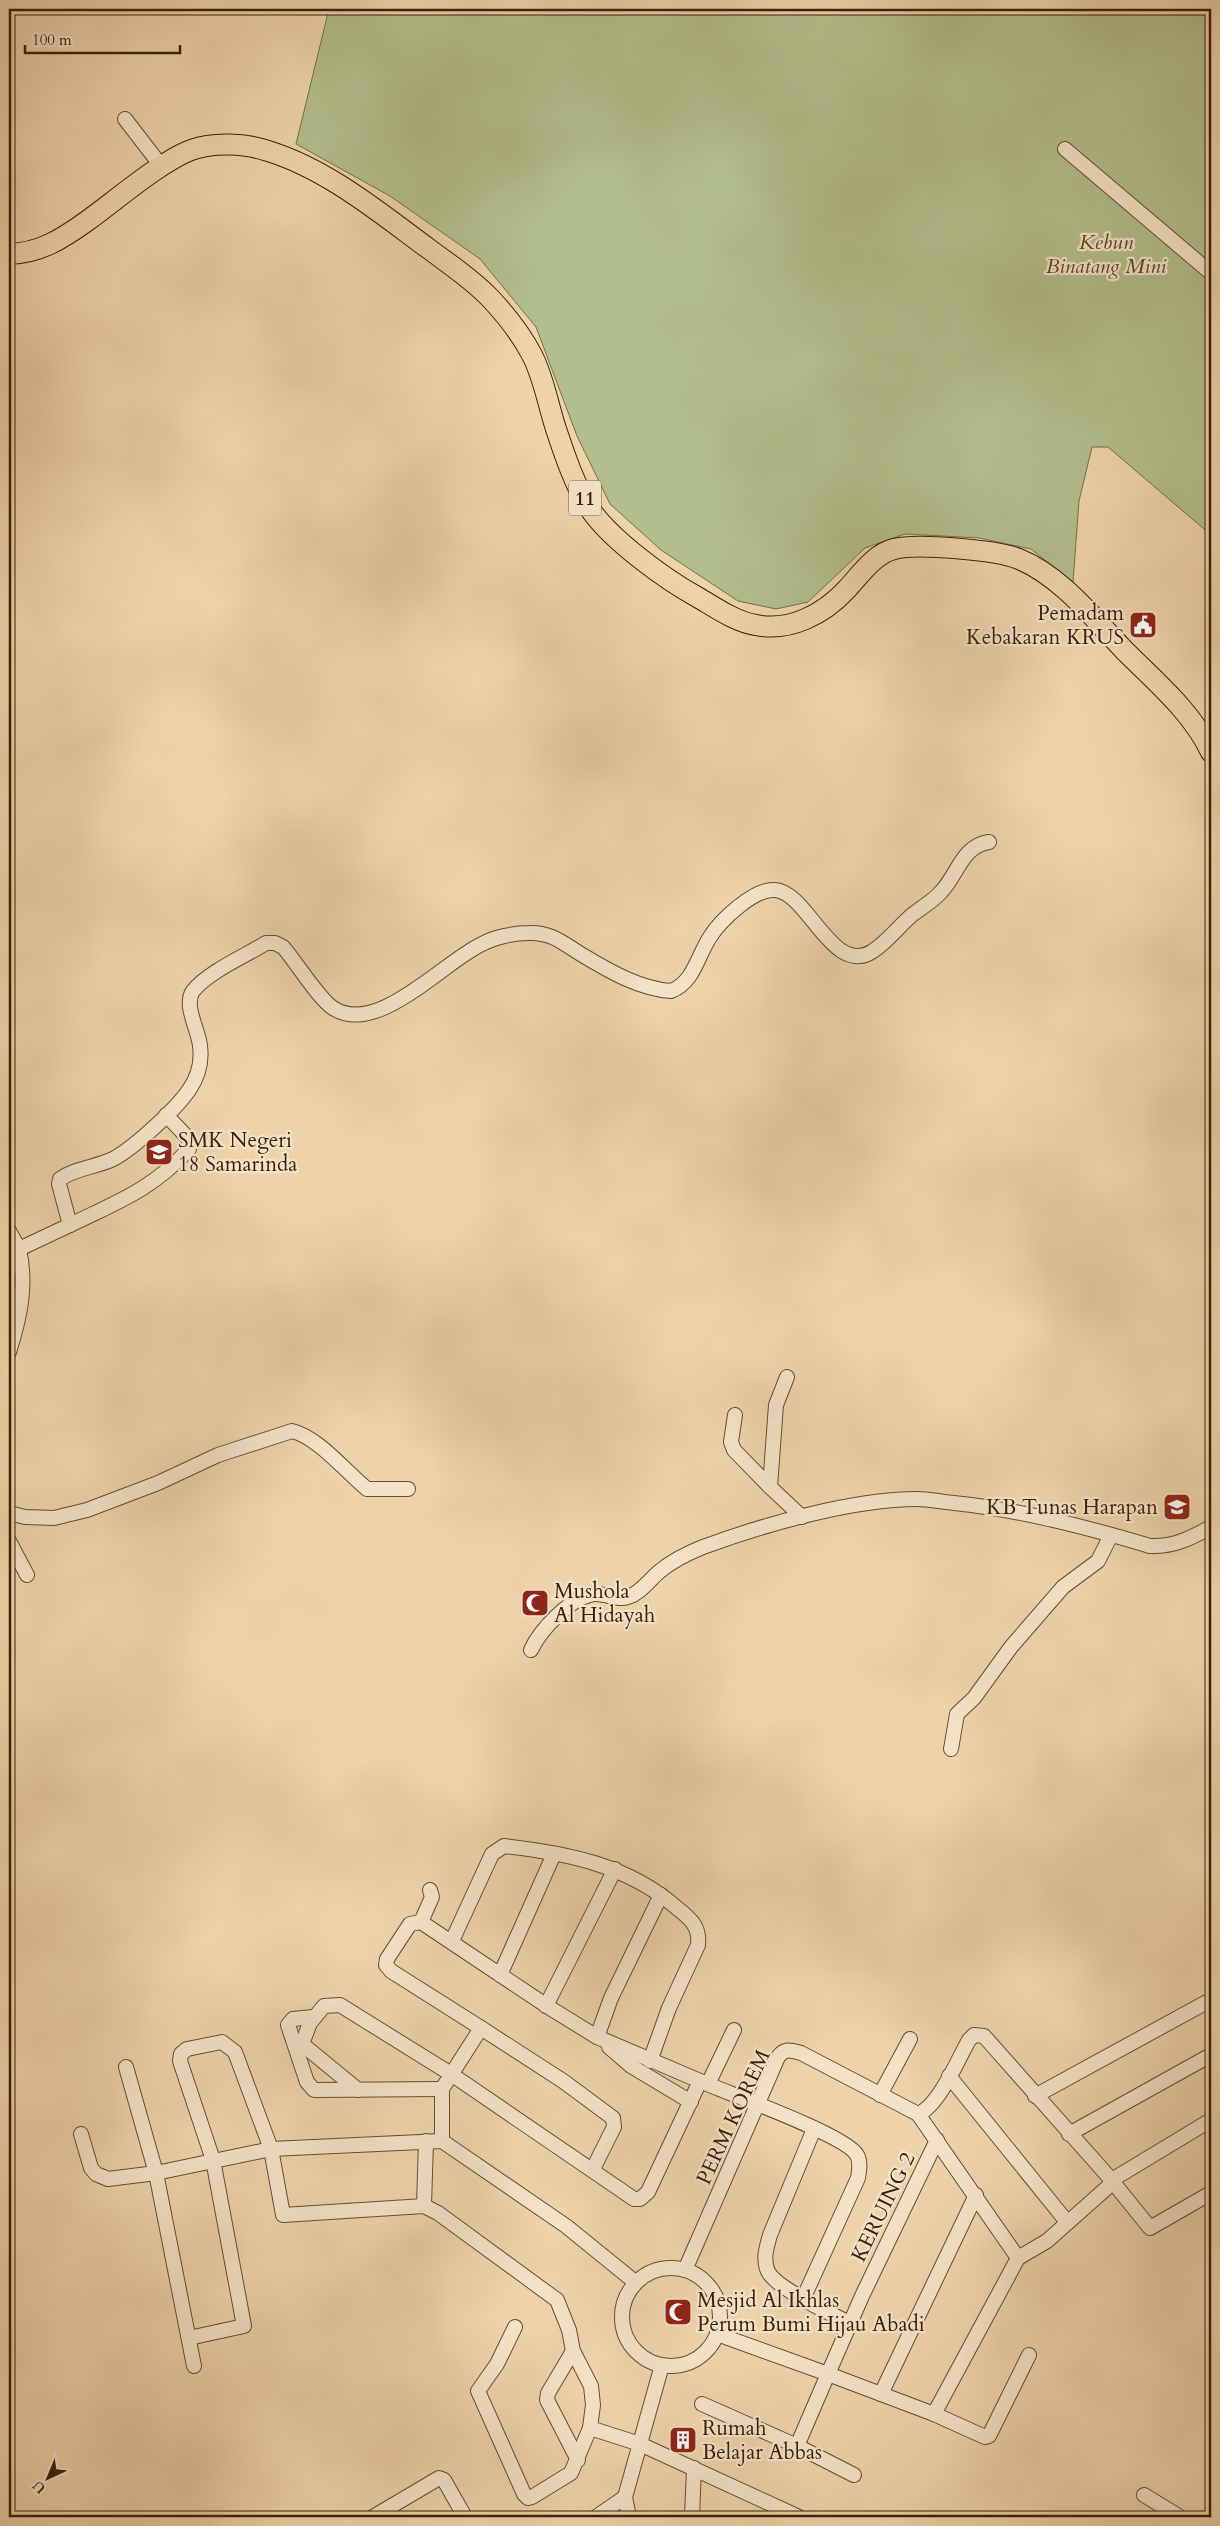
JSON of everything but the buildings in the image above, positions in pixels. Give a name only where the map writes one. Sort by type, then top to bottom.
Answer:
[{"type":"highway","name":"11","points":[[9,254],[26,253],[56,242],[162,167],[192,150],[212,146],[241,145],[265,149],[288,158],[337,184],[465,276],[488,295],[504,314],[533,357],[568,462],[590,508],[608,530],[634,553],[694,596],[737,619],[756,626],[783,626],[800,622],[833,603],[863,570],[879,556],[894,549],[958,549],[1002,554],[1020,560],[1035,568],[1064,589],[1190,718],[1211,752]]},
{"type":"street","points":[[125,119],[162,167]]},
{"type":"street","points":[[1065,149],[1211,273]]},
{"type":"street","points":[[70,1224],[58,1184],[60,1179],[112,1159],[124,1152],[166,1115],[188,1092],[199,1068],[201,1048],[198,1029],[190,1007],[192,992],[205,980],[266,943],[275,942],[283,947],[325,1001],[338,1011],[348,1014],[364,1014],[386,1007],[482,943],[508,936],[530,933],[559,938],[601,966],[636,982],[671,991],[678,988],[688,979],[716,929],[760,892],[774,890],[790,895],[831,943],[845,953],[863,955],[877,948],[912,915],[942,892],[970,850],[989,842]]},
{"type":"street","points":[[19,1248],[146,1188],[174,1166],[189,1149],[189,1139],[166,1115]]},
{"type":"street","points":[[9,1231],[19,1248],[24,1272],[17,1326],[9,1352]]},
{"type":"street","points":[[770,1487],[776,1405],[787,1377]]},
{"type":"street","points":[[735,1415],[732,1432],[734,1450],[802,1517]]},
{"type":"street","points":[[9,1513],[25,1517],[54,1518],[87,1510],[158,1483],[218,1455],[292,1431],[302,1433],[367,1489],[408,1489]]},
{"type":"street","points":[[531,1650],[544,1629],[570,1606],[594,1594],[628,1598],[660,1571],[699,1549],[734,1536],[802,1517],[880,1501],[918,1499],[1006,1510],[1150,1546],[1161,1546],[1189,1540],[1211,1527]]},
{"type":"street","points":[[950,1749],[957,1714],[974,1698],[1011,1647],[1064,1587],[1098,1561],[1111,1535]]},
{"type":"street","points":[[9,1541],[28,1575]]},
{"type":"street","points":[[452,1941],[470,1900],[495,1852],[504,1846],[554,1854],[615,1869],[661,1895],[689,1918],[696,1926],[699,1936],[698,1945],[669,2008],[650,2061]]},
{"type":"street","points":[[500,1975],[554,1854]]},
{"type":"street","points":[[546,2006],[615,1869]]},
{"type":"street","points":[[421,1922],[432,1897],[430,1890]]},
{"type":"street","points":[[599,2038],[611,1998],[661,1895]]},
{"type":"street","points":[[593,2169],[614,2127],[613,2118],[563,2081],[390,1971],[386,1965],[387,1959],[410,1924],[421,1922],[452,1941],[546,2006],[599,2038],[814,2129],[851,2148],[859,2161],[858,2178],[803,2299]]},
{"type":"street","points":[[1035,2096],[1205,2003],[1211,2002]]},
{"type":"street","points":[[299,2045],[314,2017],[324,2006],[340,2005],[451,2074],[593,2169],[634,2199],[646,2196],[691,2102],[734,2030]]},
{"type":"street","points":[[314,2017],[293,2019],[290,2022],[289,2029],[299,2045],[307,2082],[314,2090],[442,2089]]},
{"type":"street","points":[[442,2141],[442,2089],[481,2028]]},
{"type":"street","points":[[1018,2258],[918,2114],[930,2106],[969,2040],[974,2035],[984,2036],[1150,2228],[1211,2193]]},
{"type":"street","points":[[599,2038],[632,2066],[691,2102]]},
{"type":"street","points":[[880,2095],[910,2039]]},
{"type":"street","points":[[189,2338],[244,2326],[213,2160],[180,2056],[187,2049],[222,2042],[235,2052],[270,2149],[283,2215],[424,2206],[438,2213],[557,2300],[569,2330],[573,2351],[593,2394],[590,2428],[571,2473],[528,2498],[524,2494],[478,2391],[497,2364],[515,2327]]},
{"type":"street","points":[[299,2045],[358,2090]]},
{"type":"street","name":"PERM KOREM","points":[[685,2270],[778,2058],[783,2051],[789,2049],[801,2053],[918,2114]]},
{"type":"street","points":[[1069,2134],[1211,2055]]},
{"type":"street","points":[[126,2067],[156,2173],[194,2366]]},
{"type":"street","points":[[949,2076],[1067,2222]]},
{"type":"street","points":[[934,2414],[1018,2258],[1047,2241],[1109,2186],[1110,2181],[1211,2120]]},
{"type":"street","points":[[814,2129],[765,2252],[767,2271],[773,2279],[803,2299],[851,2324]]},
{"type":"street","points":[[81,2134],[91,2168],[101,2177],[114,2179],[156,2173],[270,2149],[442,2141],[566,2226],[635,2282]]},
{"type":"street","name":"KERUING 2","points":[[797,2446],[862,2296],[937,2140]]},
{"type":"street","points":[[424,2206],[426,2141]]},
{"type":"street","points":[[881,2394],[976,2195]]},
{"type":"street","points":[[667,2268],[685,2270],[699,2277],[710,2288],[718,2302],[720,2318],[717,2334],[709,2349],[696,2360],[679,2366],[662,2365],[645,2359],[632,2347],[624,2332],[622,2314],[626,2297],[635,2282],[650,2272],[667,2268]]},
{"type":"street","points":[[717,2334],[934,2414],[982,2437],[989,2436],[1028,2355]]},
{"type":"street","points":[[573,2351],[548,2393],[547,2400],[578,2460]]},
{"type":"street","points":[[629,2517],[625,2497],[662,2365]]},
{"type":"street","points":[[702,2404],[797,2446],[854,2475]]},
{"type":"street","points":[[590,2428],[640,2444],[799,2517]]},
{"type":"street","points":[[692,2517],[699,2471]]},
{"type":"street","points":[[373,2517],[439,2478],[444,2480],[465,2517]]},
{"type":"street","points":[[1144,2494],[1180,2517]]},
{"type":"street","points":[[596,2517],[625,2497]]},
{"type":"green space","name":"Kebun Binatang Mini","points":[[329,9],[1211,9],[1211,535],[1108,447],[1092,447],[1079,501],[1073,582],[1031,549],[979,538],[905,534],[865,548],[808,602],[776,609],[738,601],[661,550],[610,504],[577,436],[536,327],[480,259],[390,196],[296,144]]},
{"type":"place","name":"Pemadam Kebakaran KRUS","points":[[1143,625]]},
{"type":"place","name":"SMK Negeri 18 Samarinda","points":[[159,1152]]},
{"type":"place","name":"KB Tunas Harapan","points":[[1177,1507]]},
{"type":"place","name":"Mushola Al Hidayah","points":[[535,1603]]},
{"type":"place","name":"Mesjid Al Ikhlas Perum Bumi Hijau Abadi","points":[[678,2312]]},
{"type":"place","name":"Rumah Belajar Abbas","points":[[683,2440]]}]
